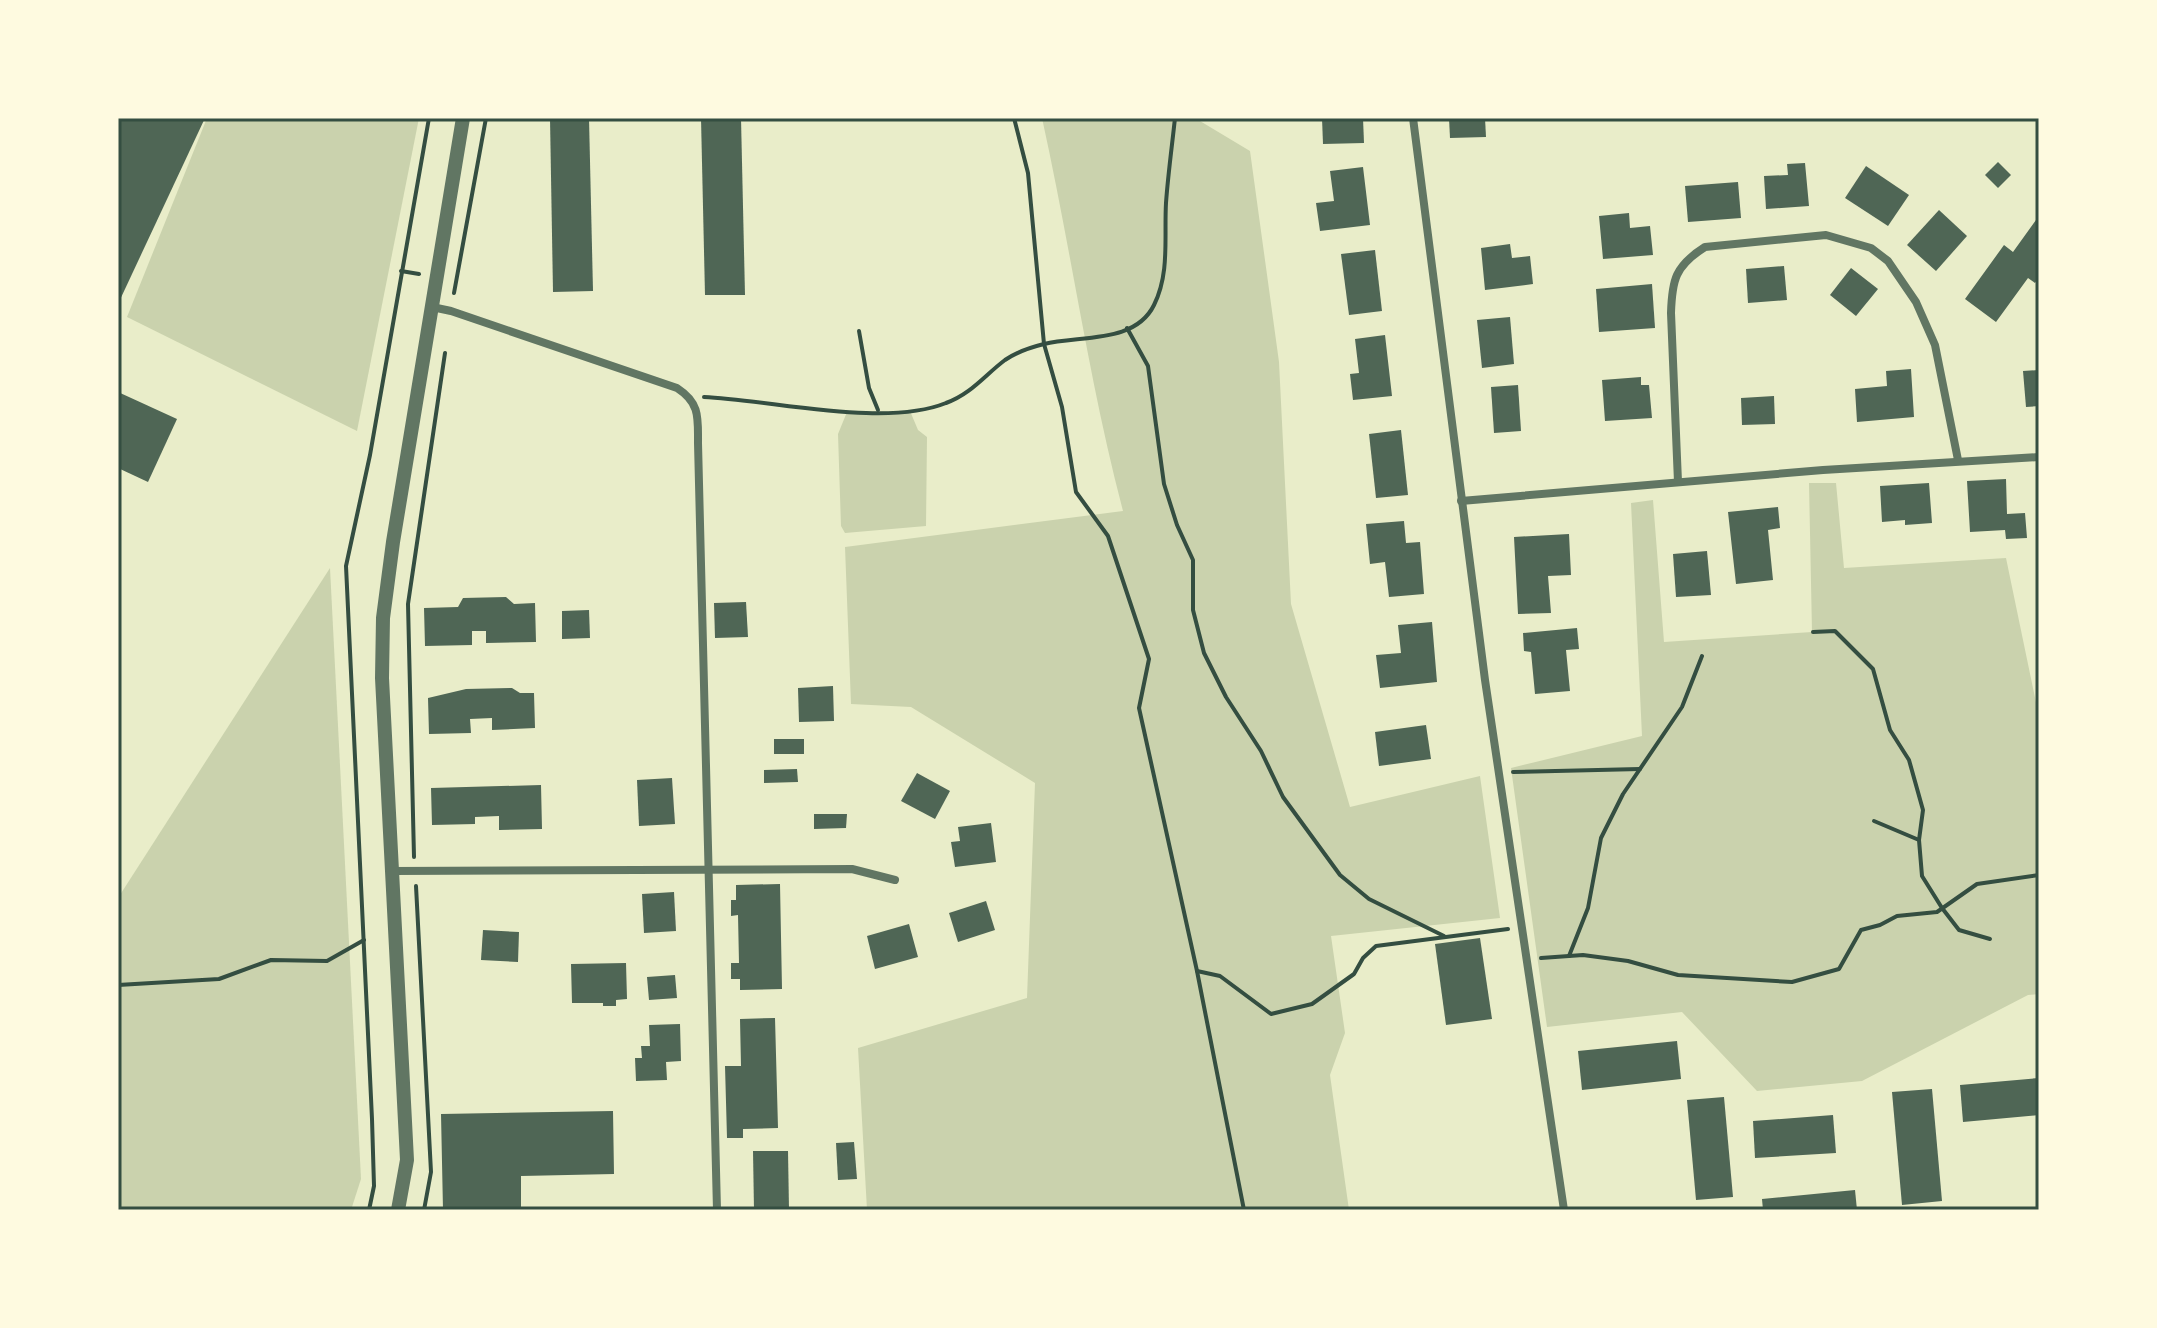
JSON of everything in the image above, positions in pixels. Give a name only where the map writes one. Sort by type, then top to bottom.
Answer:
[{"type":"street","points":[[398,1210],[407,1160],[382,678],[383,618],[463,118]]},
{"type":"street","points":[[1413,118],[1498,772],[1564,1210]]},
{"type":"street","points":[[1678,482],[1671,313],[1677,272],[1689,257],[1705,247],[1826,235],[1871,248],[1888,261],[1916,302],[1935,345],[1958,460]]},
{"type":"street","points":[[432,307],[677,388],[690,397],[698,417],[717,1210]]},
{"type":"street","points":[[1461,501],[1958,460],[2039,457]]},
{"type":"street","points":[[393,871],[852,869],[895,880]]},
{"type":"path","points":[[451,311],[486,118]]},
{"type":"path","points":[[1014,118],[1028,173],[1044,344],[1062,407],[1076,492],[1108,536],[1149,659],[1139,708],[1197,971],[1244,1210]]},
{"type":"path","points":[[690,397],[847,412],[927,409],[963,395],[1005,359],[1044,344],[1109,335],[1141,324],[1154,304],[1167,253],[1166,204],[1175,118]]},
{"type":"path","points":[[1127,328],[1148,366],[1164,484],[1177,525],[1193,560],[1193,610],[1204,653],[1226,697],[1261,751],[1283,797],[1340,875],[1369,899],[1444,936]]},
{"type":"path","points":[[859,331],[869,388],[879,411]]},
{"type":"path","points":[[424,1210],[431,1172],[415,869],[408,604],[446,342]]},
{"type":"path","points":[[1813,632],[1835,631],[1873,669],[1890,730],[1909,760],[1923,810],[1919,840],[1922,876],[1959,930],[1990,939]]},
{"type":"path","points":[[1569,956],[1588,908],[1601,838],[1623,794],[1682,707],[1702,656]]},
{"type":"path","points":[[1498,772],[1640,769]]},
{"type":"path","points":[[1874,821],[1919,840]]},
{"type":"path","points":[[1527,960],[1583,955],[1628,961],[1678,975],[1792,982],[1839,969],[1861,930],[1897,916],[1937,912],[1977,884],[2039,875]]},
{"type":"path","points":[[1197,971],[1220,976],[1271,1014],[1312,1004],[1354,974],[1363,958],[1376,946],[1522,927]]},
{"type":"path","points":[[118,985],[219,979],[271,960],[327,961],[364,940]]},
{"type":"green space","points":[[207,118],[419,118],[357,431],[127,317]]},
{"type":"green space","points":[[1042,118],[1195,118],[1250,151],[1279,362],[1291,604],[1350,807],[1480,776],[1500,918],[1331,936],[1345,1033],[1330,1075],[1349,1210],[867,1210],[858,1048],[1027,998],[1035,783],[911,707],[851,704],[845,547],[1123,511],[1100,414]]},
{"type":"green space","points":[[910,411],[918,430],[927,437],[926,526],[845,533],[841,526],[838,434],[847,412]]},
{"type":"green space","points":[[1809,483],[1836,483],[1844,568],[2006,558],[2039,717],[2039,994],[2028,995],[1862,1081],[1757,1091],[1682,1012],[1547,1027],[1511,768],[1642,736],[1631,503],[1653,500],[1664,642],[1812,632]]},
{"type":"green space","points":[[330,568],[361,1179],[351,1210],[118,1210],[118,898]]},
{"type":"building","points":[[118,118],[205,118],[118,304]]},
{"type":"building","points":[[550,118],[589,118],[593,291],[553,292]]},
{"type":"building","points":[[701,118],[741,118],[745,295],[705,295]]},
{"type":"building","points":[[1322,118],[1363,118],[1364,143],[1323,144]]},
{"type":"building","points":[[1449,118],[1485,118],[1486,137],[1450,138]]},
{"type":"building","points":[[1998,162],[2011,175],[1998,188],[1985,175]]},
{"type":"building","points":[[1805,163],[1809,206],[1766,209],[1764,176],[1788,175],[1787,164]]},
{"type":"building","points":[[1866,166],[1909,195],[1888,226],[1845,198]]},
{"type":"building","points":[[1363,167],[1370,225],[1320,231],[1316,203],[1334,201],[1330,171]]},
{"type":"building","points":[[1738,182],[1741,218],[1688,222],[1685,186]]},
{"type":"building","points":[[1939,210],[1967,236],[1936,271],[1907,245]]},
{"type":"building","points":[[1629,213],[1630,228],[1650,226],[1653,255],[1603,259],[1599,216]]},
{"type":"building","points":[[2036,220],[2039,222],[2039,277],[2035,283],[2028,278],[1996,322],[1965,299],[2004,245],[2013,252]]},
{"type":"building","points":[[1510,244],[1512,258],[1530,256],[1533,284],[1485,290],[1481,248]]},
{"type":"building","points":[[1375,250],[1382,311],[1349,315],[1341,254]]},
{"type":"building","points":[[1784,266],[1787,300],[1748,303],[1746,269]]},
{"type":"building","points":[[1851,268],[1878,289],[1856,316],[1830,295]]},
{"type":"building","points":[[1652,284],[1655,328],[1599,332],[1596,289]]},
{"type":"building","points":[[1510,317],[1514,364],[1482,368],[1477,320]]},
{"type":"building","points":[[1385,335],[1392,396],[1353,400],[1350,374],[1359,373],[1355,339]]},
{"type":"building","points":[[1911,369],[1914,417],[1857,422],[1855,389],[1887,386],[1886,371]]},
{"type":"building","points":[[2039,370],[2039,406],[2026,407],[2023,371]]},
{"type":"building","points":[[1641,377],[1641,385],[1649,385],[1652,418],[1605,421],[1602,380]]},
{"type":"building","points":[[1518,385],[1521,431],[1494,433],[1491,387]]},
{"type":"building","points":[[118,392],[177,419],[148,482],[118,468]]},
{"type":"building","points":[[1774,396],[1775,424],[1742,425],[1741,398]]},
{"type":"building","points":[[1401,430],[1408,495],[1376,498],[1369,434]]},
{"type":"building","points":[[2006,479],[2007,514],[2025,513],[2027,538],[2006,539],[2005,530],[1970,532],[1967,481]]},
{"type":"building","points":[[1929,483],[1932,523],[1905,525],[1905,520],[1882,522],[1880,486]]},
{"type":"building","points":[[1778,507],[1780,528],[1768,530],[1773,580],[1736,584],[1728,512]]},
{"type":"building","points":[[1404,521],[1406,543],[1420,542],[1424,594],[1389,597],[1385,562],[1370,564],[1366,524]]},
{"type":"building","points":[[1569,534],[1571,575],[1548,576],[1551,613],[1518,614],[1514,537]]},
{"type":"building","points":[[1707,551],[1711,595],[1676,597],[1673,554]]},
{"type":"building","points":[[506,597],[514,604],[535,603],[536,642],[486,643],[486,631],[472,631],[472,645],[425,646],[424,608],[458,607],[463,598]]},
{"type":"building","points":[[746,602],[748,637],[715,638],[714,603]]},
{"type":"building","points":[[589,610],[590,638],[562,639],[562,611]]},
{"type":"building","points":[[1432,622],[1437,682],[1380,688],[1376,655],[1401,653],[1398,625]]},
{"type":"building","points":[[1577,628],[1579,649],[1566,650],[1570,691],[1535,694],[1531,652],[1524,651],[1523,633]]},
{"type":"building","points":[[833,686],[834,721],[799,722],[798,688]]},
{"type":"building","points":[[512,688],[520,693],[534,693],[535,728],[492,730],[492,718],[470,719],[471,733],[429,734],[428,698],[466,689]]},
{"type":"building","points":[[1426,725],[1431,759],[1379,766],[1375,732]]},
{"type":"building","points":[[774,739],[804,739],[804,754],[774,754]]},
{"type":"building","points":[[797,769],[798,782],[764,783],[764,770]]},
{"type":"building","points":[[917,773],[950,791],[935,819],[901,801]]},
{"type":"building","points":[[672,778],[675,824],[639,826],[637,780]]},
{"type":"building","points":[[541,785],[542,829],[499,830],[499,816],[475,817],[475,824],[432,825],[431,788]]},
{"type":"building","points":[[814,814],[847,814],[846,828],[814,829]]},
{"type":"building","points":[[991,823],[996,862],[955,867],[951,842],[960,841],[958,827]]},
{"type":"building","points":[[780,884],[782,989],[740,990],[740,979],[731,979],[731,963],[739,963],[738,915],[731,916],[731,900],[736,900],[736,885]]},
{"type":"building","points":[[674,892],[676,931],[644,933],[642,894]]},
{"type":"building","points":[[986,901],[995,930],[958,942],[949,913]]},
{"type":"building","points":[[909,924],[918,957],[875,969],[867,936]]},
{"type":"building","points":[[483,930],[519,932],[518,962],[481,960]]},
{"type":"building","points":[[1480,938],[1492,1019],[1446,1025],[1435,944]]},
{"type":"building","points":[[626,963],[627,999],[616,1000],[616,1006],[572,1003],[571,964]]},
{"type":"building","points":[[675,975],[677,998],[649,1000],[647,977]]},
{"type":"building","points":[[775,1018],[778,1128],[743,1129],[743,1138],[727,1138],[725,1066],[741,1066],[740,1019]]},
{"type":"building","points":[[680,1024],[681,1061],[666,1062],[667,1080],[636,1081],[635,1058],[642,1058],[641,1046],[650,1046],[649,1025]]},
{"type":"building","points":[[1677,1041],[1681,1079],[1582,1090],[1578,1051]]},
{"type":"building","points":[[2039,1078],[2039,1115],[1963,1122],[1960,1085]]},
{"type":"building","points":[[1932,1089],[1942,1201],[1902,1205],[1892,1092]]},
{"type":"building","points":[[1724,1097],[1733,1197],[1696,1200],[1687,1100]]},
{"type":"building","points":[[613,1111],[614,1174],[521,1176],[521,1210],[443,1210],[441,1114]]},
{"type":"building","points":[[1833,1115],[1836,1153],[1755,1158],[1753,1121]]},
{"type":"building","points":[[854,1142],[857,1179],[838,1180],[836,1143]]},
{"type":"building","points":[[753,1151],[788,1151],[789,1210],[754,1210]]},
{"type":"building","points":[[1855,1190],[1857,1210],[1763,1210],[1762,1199]]}]
